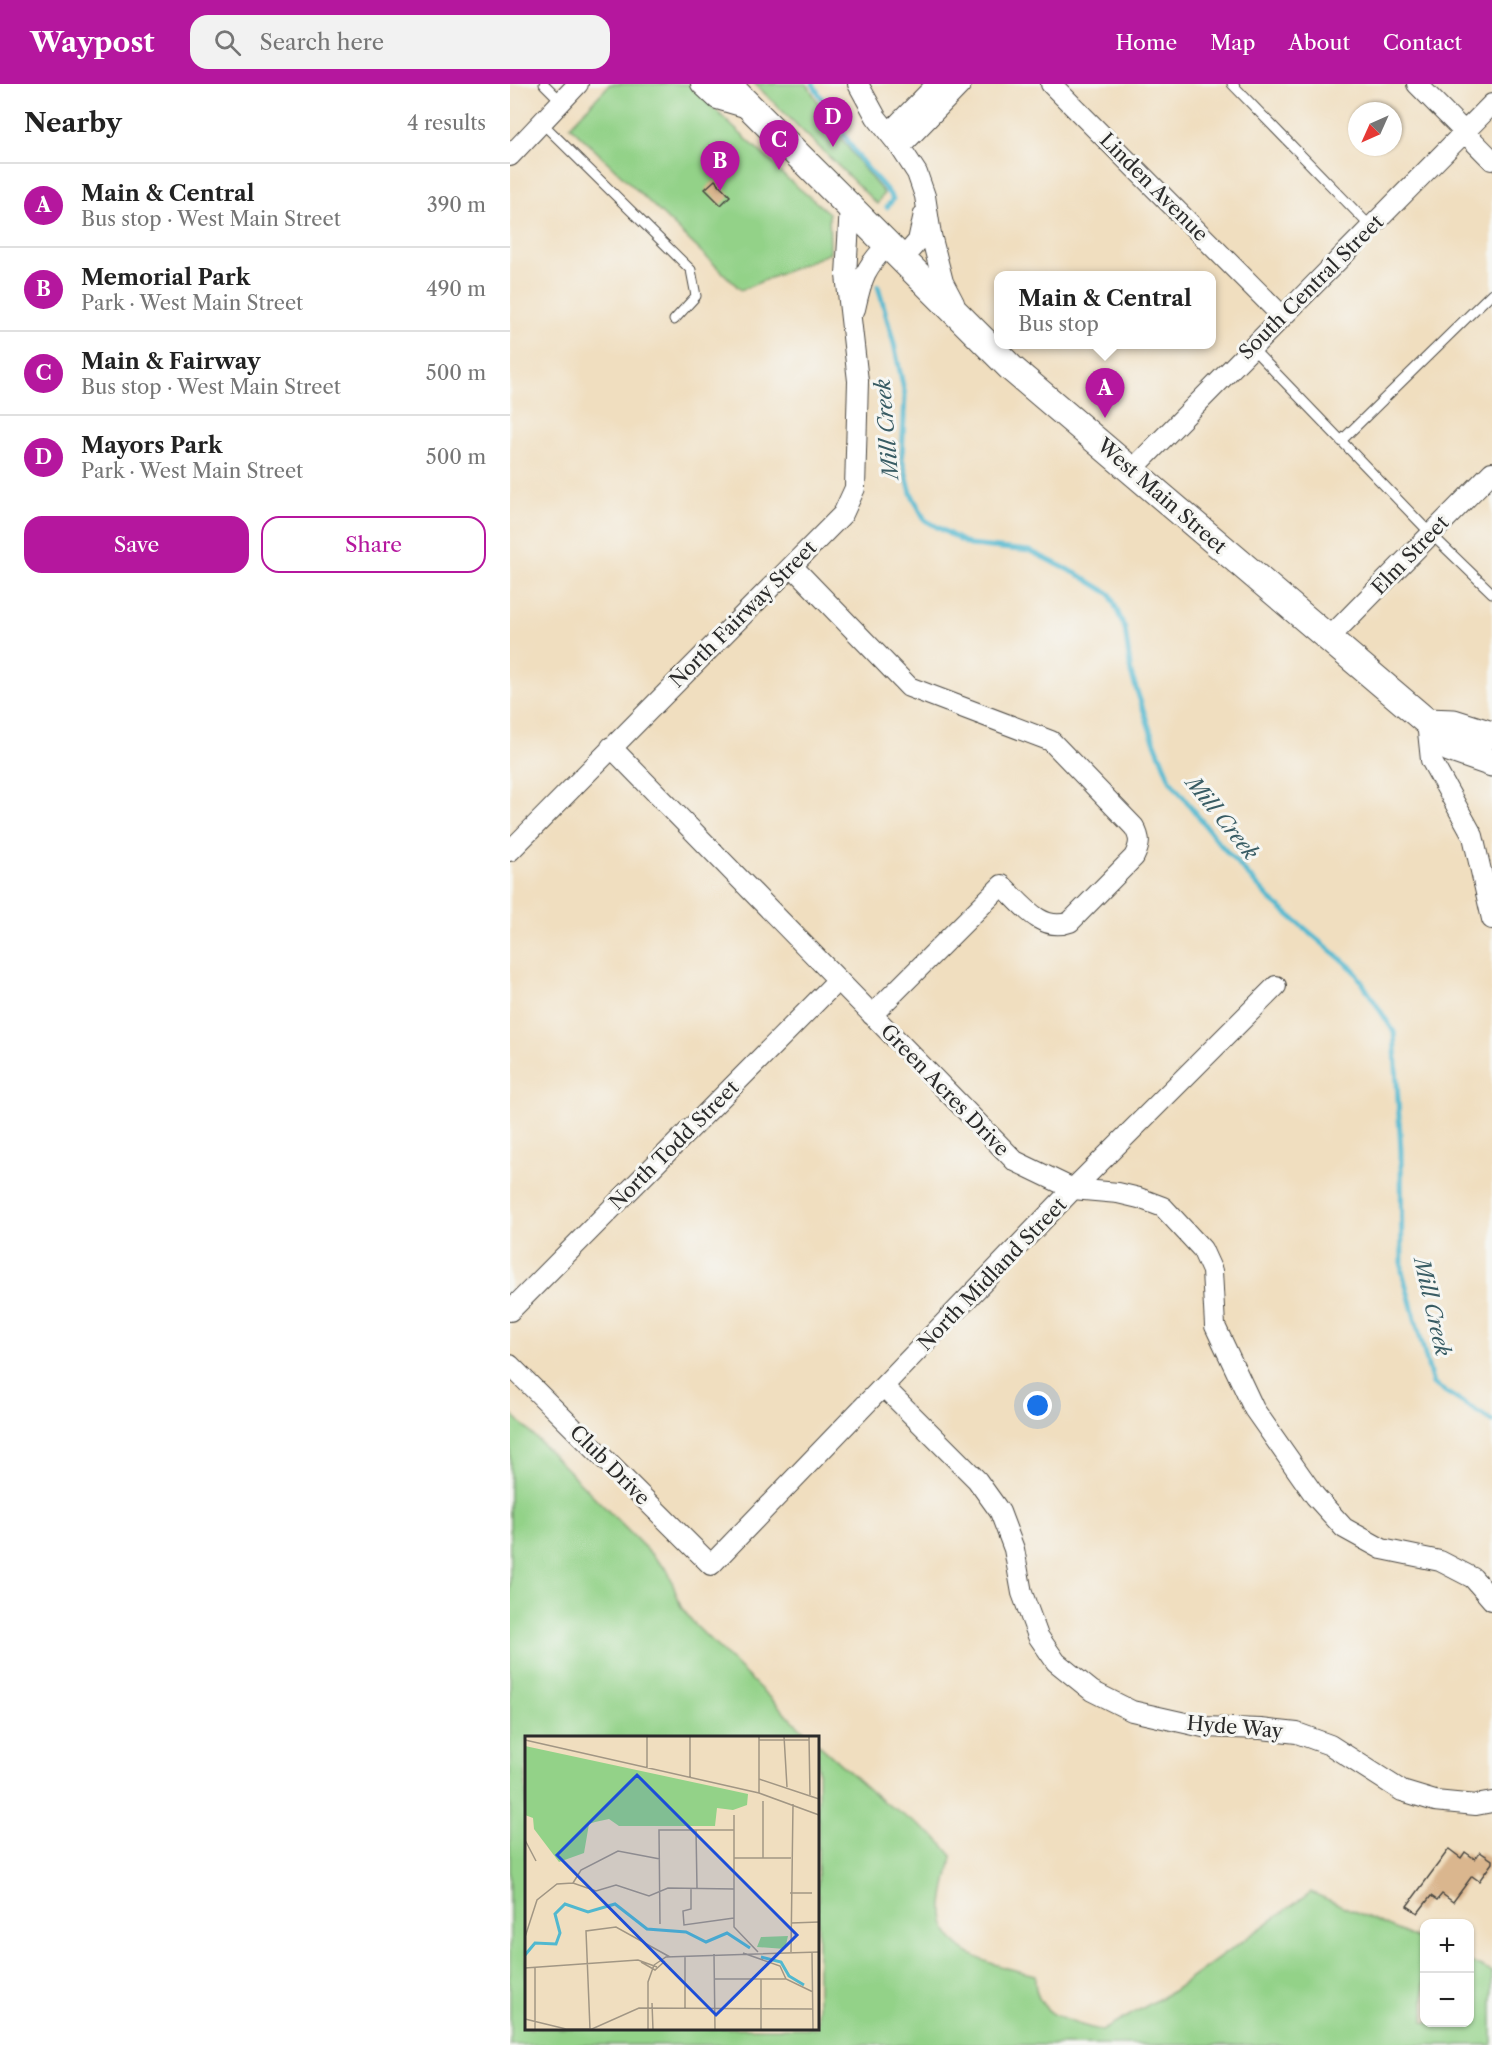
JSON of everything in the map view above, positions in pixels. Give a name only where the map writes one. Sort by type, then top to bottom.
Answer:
[{"type":"street","points":[[510,156],[578,84]]},
{"type":"street","points":[[701,84],[717,99],[753,110]]},
{"type":"street","name":"West Main Street","points":[[727,84],[1011,368],[1427,722],[1449,748],[1492,763]]},
{"type":"street","points":[[858,84],[876,117],[917,173],[925,196],[931,236],[943,282],[962,318]]},
{"type":"street","name":"Linden Avenue","points":[[1051,84],[1282,316]]},
{"type":"street","points":[[1417,84],[1492,160]]},
{"type":"street","points":[[895,140],[945,88]]},
{"type":"street","name":"South Central Street","points":[[1132,470],[1492,104]]},
{"type":"street","name":"North Fairway Street","points":[[852,326],[864,274],[872,261],[918,241],[924,220],[925,196]]},
{"type":"street","name":"North Fairway Street","points":[[510,851],[843,514],[855,488],[858,381],[846,275],[850,206]]},
{"type":"street","name":"Elm Street","points":[[1328,639],[1492,472]]},
{"type":"street","points":[[792,566],[909,687],[1051,741],[1134,827],[1139,836],[1139,847],[1134,857],[1070,922],[1061,926],[1050,925],[1039,920],[1002,885],[872,1015]]},
{"type":"street","points":[[1492,735],[1454,723],[1427,722],[1431,760],[1473,836],[1492,919]]},
{"type":"street","name":"Green Acres Drive","points":[[611,747],[1015,1161],[1073,1189],[1118,1193],[1163,1207],[1202,1249],[1212,1271],[1215,1326],[1254,1409],[1315,1496],[1344,1528],[1382,1549],[1440,1561],[1473,1578],[1492,1600]]},
{"type":"street","name":"North Todd Street","points":[[510,1311],[838,980]]},
{"type":"street","name":"North Midland Street","points":[[711,1565],[884,1388],[1073,1189],[1276,987]]},
{"type":"street","name":"Club Drive","points":[[510,1365],[711,1565]]},
{"type":"street","name":"Hyde Way","points":[[884,1388],[977,1480],[1000,1512],[1014,1549],[1022,1593],[1038,1636],[1056,1662],[1092,1691],[1132,1711],[1203,1727],[1297,1733],[1330,1745],[1402,1791],[1435,1801],[1476,1805],[1492,1802]]},
{"type":"lane","points":[[544,84],[562,102]]},
{"type":"lane","points":[[1232,84],[1371,227]]},
{"type":"lane","points":[[542,123],[691,270],[696,296],[674,320]]},
{"type":"lane","points":[[1341,441],[1492,293]]},
{"type":"lane","points":[[1251,347],[1431,534],[1492,593]]},
{"type":"green space","points":[[610,84],[689,84],[778,168],[777,170],[829,213],[830,253],[741,290],[570,126]]},
{"type":"green space","points":[[755,84],[807,84],[843,140],[884,193],[877,204]]},
{"type":"green space","points":[[510,1412],[668,1571],[681,1607],[696,1626],[809,1736],[525,1736],[525,2030],[819,2030],[819,1745],[881,1800],[936,1837],[952,1856],[943,1906],[945,1923],[951,1937],[961,1948],[974,1956],[1035,1975],[1040,2000],[1047,2009],[1066,2020],[1102,2031],[1173,1991],[1311,1892],[1420,1940],[1420,2027],[1474,2027],[1474,1964],[1492,1972],[1492,2045],[510,2045]]},
{"type":"building","points":[[715,180],[730,196],[721,205],[705,189]]},
{"type":"building","points":[[1449,1849],[1461,1858],[1465,1852],[1475,1859],[1480,1852],[1492,1860],[1492,1863],[1479,1881],[1472,1876],[1453,1902],[1442,1894],[1437,1900],[1431,1896],[1418,1913],[1407,1906]]},
{"type":"waterway","name":"Mill Creek","points":[[813,84],[856,154],[893,199],[887,207]]},
{"type":"waterway","name":"Mill Creek","points":[[878,286],[905,395],[902,458],[911,493],[925,520],[969,545],[1030,551],[1081,576],[1110,594],[1125,629],[1131,673],[1170,780],[1218,842],[1270,899],[1354,970],[1394,1032],[1401,1151],[1402,1271],[1433,1384],[1492,1421]]},
{"type":"place","name":"Mayors Park","points":[[833,147]]},
{"type":"place","name":"Main & Fairway","points":[[779,170]]},
{"type":"place","name":"Memorial Park","points":[[720,191]]},
{"type":"place","name":"Main & Central","points":[[1105,418]]}]
